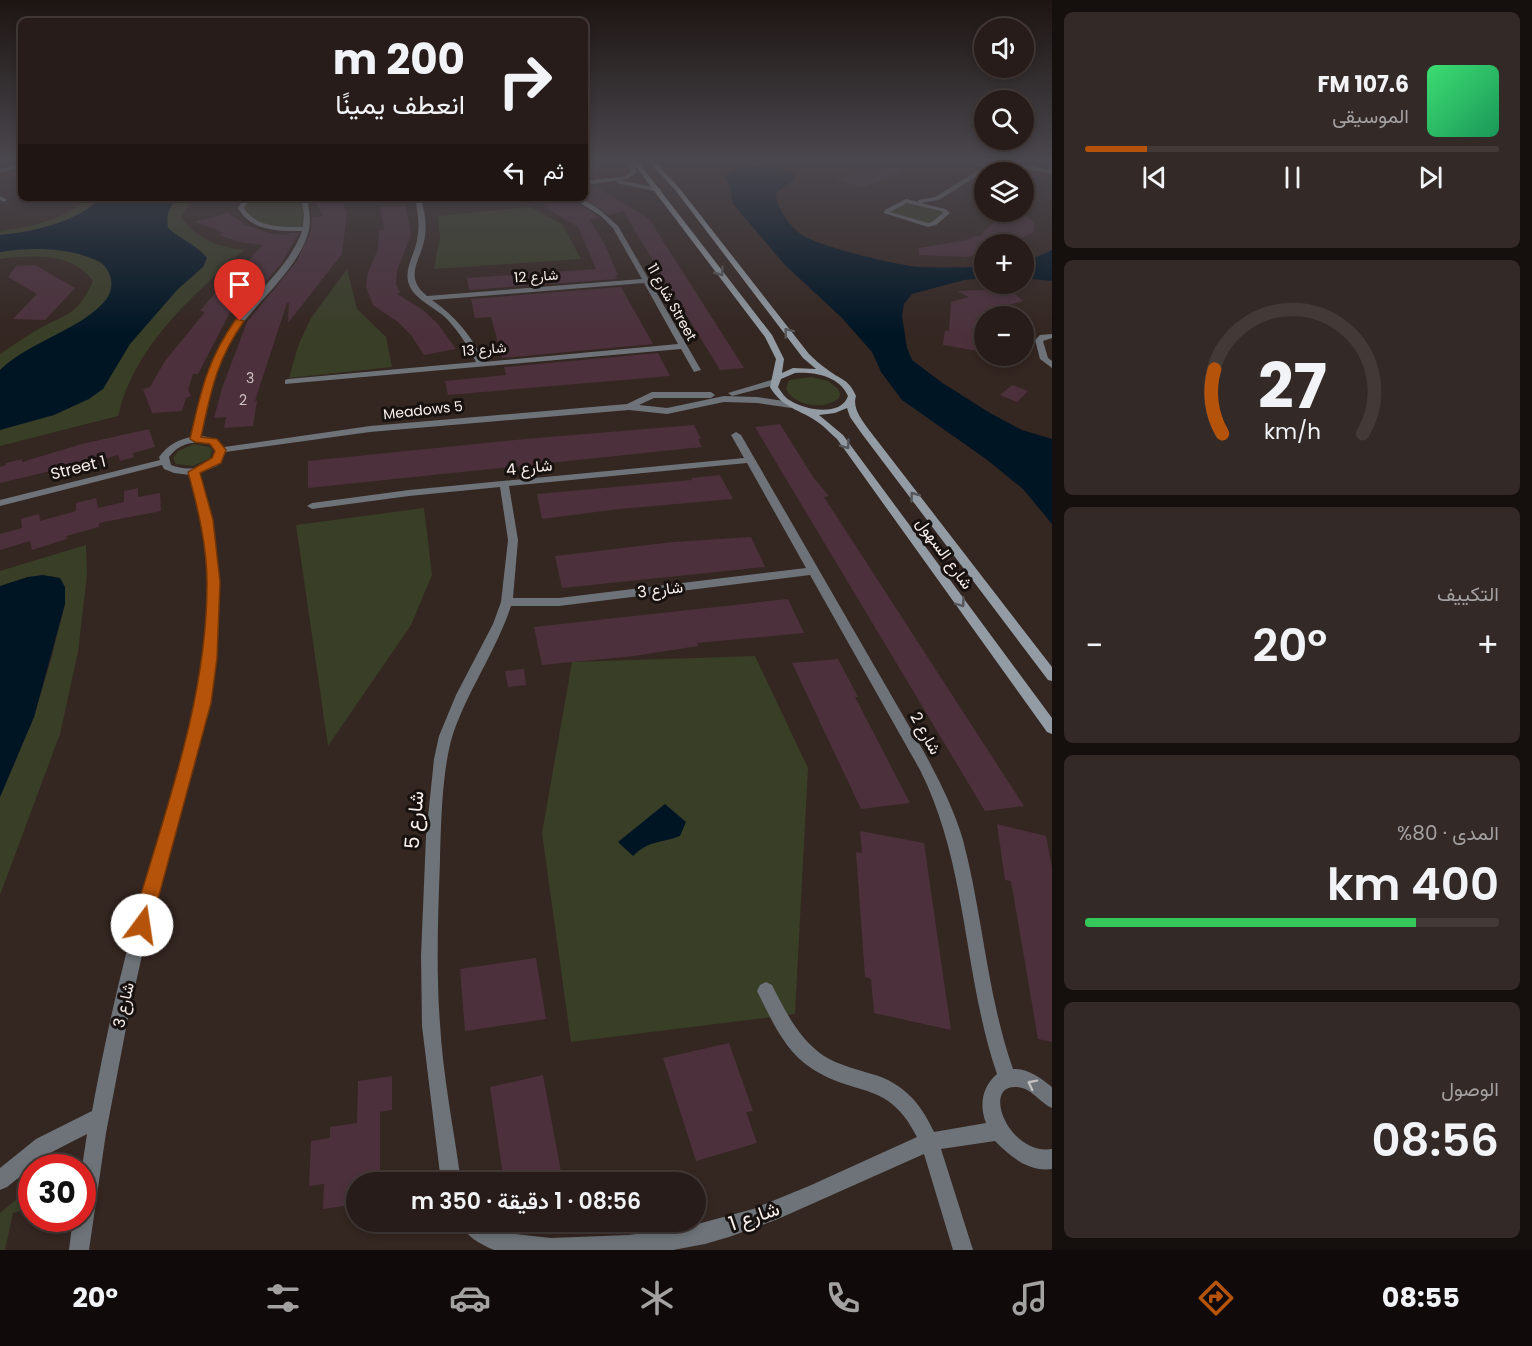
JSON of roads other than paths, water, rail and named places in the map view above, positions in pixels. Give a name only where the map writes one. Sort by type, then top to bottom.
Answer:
[{"type":"main road","points":[[679,217],[778,352],[781,366],[774,387],[776,394],[796,407],[820,412],[837,410],[850,402]]},
{"type":"main road","points":[[699,217],[806,356],[828,375]]},
{"type":"main road","points":[[776,380],[793,371],[804,370],[828,375]]},
{"type":"main road","name":"شارع السهول","points":[[828,375],[845,384],[852,396],[850,402],[855,417],[865,432],[1052,676]]},
{"type":"main road","name":"شارع السهول","points":[[796,407],[823,422],[840,437],[1052,728]]},
{"type":"street","points":[[249,217],[269,226],[305,230]]},
{"type":"street","points":[[195,439],[204,394],[218,356],[245,313],[301,245],[306,217]]},
{"type":"street","points":[[421,217],[423,231],[410,276],[414,288],[460,329],[474,348],[480,363]]},
{"type":"street","name":"شارع 11 Street","points":[[606,217],[616,227],[697,370]]},
{"type":"street","points":[[900,217],[928,225],[934,224],[943,217]]},
{"type":"street","name":"شارع 12","points":[[427,298],[647,281]]},
{"type":"street","points":[[1052,336],[1043,337],[1040,340],[1044,359],[1052,365]]},
{"type":"street","name":"شارع 13","points":[[288,382],[683,346]]},
{"type":"street","name":"Meadows 5","points":[[629,407],[642,399],[736,393],[776,380]]},
{"type":"street","points":[[684,395],[690,406]]},
{"type":"street","points":[[642,399],[649,411]]},
{"type":"street","name":"Meadows 5","points":[[221,450],[370,429],[629,407],[649,411],[667,411],[724,399],[741,399],[796,407]]},
{"type":"street","name":"شارع 2","points":[[736,435],[924,765],[945,810],[962,870],[988,1019],[1007,1078]]},
{"type":"street","points":[[195,439],[213,441],[221,450],[217,460],[194,472],[173,471],[166,467],[164,462],[164,457],[172,447],[195,439]]},
{"type":"street","name":"شارع 4","points":[[312,506],[749,460]]},
{"type":"street","name":"Street 1","points":[[0,502],[164,462]]},
{"type":"street","name":"شارع 3","points":[[79,1250],[100,1117],[137,943],[204,703],[213,619],[212,550],[204,503],[194,472]]},
{"type":"street","name":"شارع 5","points":[[449,1172],[431,1026],[429,956],[433,836],[441,759],[446,736],[462,694],[499,624],[507,602],[513,540],[504,484]]},
{"type":"street","name":"شارع 3","points":[[507,602],[559,602],[813,571]]},
{"type":"street","points":[[766,991],[795,1043],[828,1069],[885,1087],[903,1100],[918,1120],[928,1143],[963,1250]]},
{"type":"street","points":[[1051,1161],[1036,1160],[1010,1144],[993,1117],[990,1103],[992,1091],[998,1083],[1007,1078],[1032,1082],[1052,1099]]},
{"type":"street","points":[[0,1180],[44,1146],[100,1117]]},
{"type":"street","name":"شارع 1","points":[[479,1232],[494,1242],[513,1246],[573,1248],[637,1244],[695,1235],[750,1220],[928,1143],[963,1135],[1000,1131]]},
{"type":"water","points":[[168,217],[168,228],[207,258],[203,267],[178,289],[130,344],[103,389],[89,399],[54,415],[0,430],[0,370],[25,351],[81,321],[104,302],[110,291],[111,278],[106,268],[96,260],[85,256],[49,249],[0,252],[0,235],[26,231],[67,219]]},
{"type":"water","points":[[744,217],[785,217],[797,231],[812,240],[859,255],[908,266],[974,267],[974,279],[912,294],[904,304],[902,316],[907,348],[912,360],[941,382],[990,413],[1022,430],[1052,439],[1052,524],[1023,489],[986,459],[902,400],[881,372],[872,352],[842,318],[785,265]]},
{"type":"water","points":[[1052,250],[1052,281],[1034,279],[1034,258]]},
{"type":"water","points":[[43,575],[60,578],[65,587],[65,604],[34,717],[0,797],[0,586]]},
{"type":"water","points":[[665,804],[686,822],[680,836],[651,844],[633,856],[618,842]]}]
